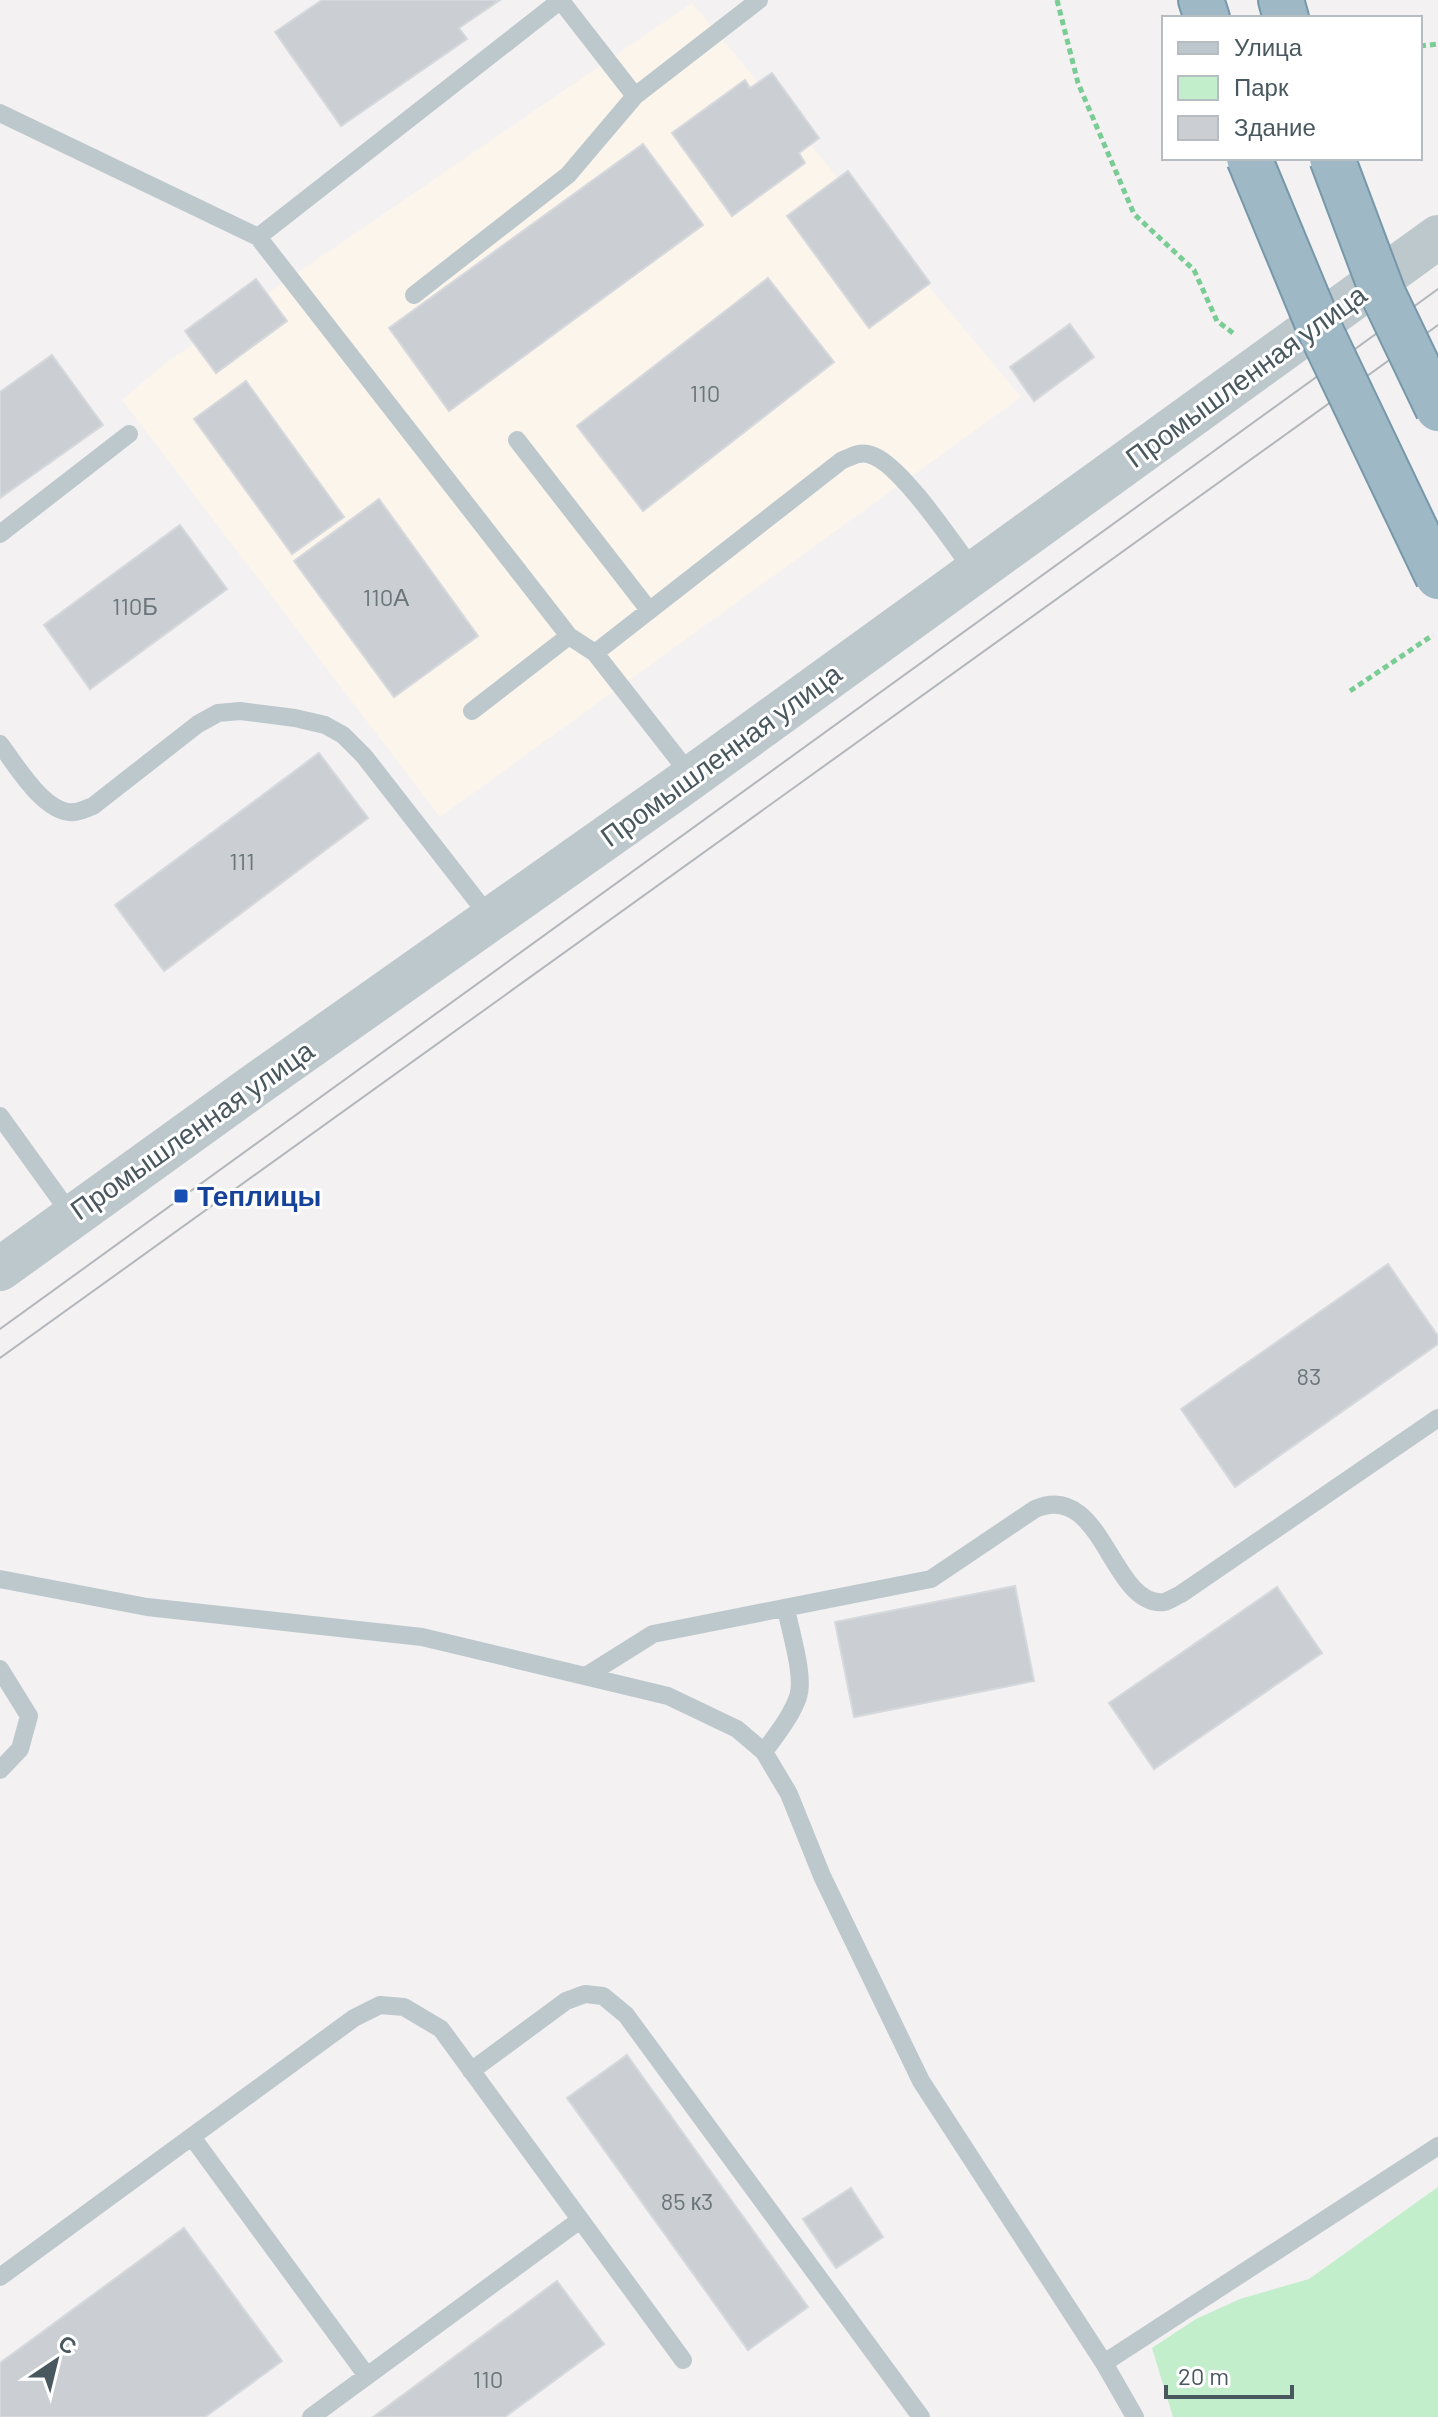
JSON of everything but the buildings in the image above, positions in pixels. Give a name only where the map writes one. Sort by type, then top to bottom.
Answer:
[{"type":"highway","points":[[1250,160],[1322,334],[1438,577]]},
{"type":"highway","points":[[1333,160],[1383,294],[1438,409]]},
{"type":"street","name":"Промышленная улица","points":[[0,1269],[692,777],[1438,237]]},
{"type":"lane","points":[[258,237],[561,0],[635,96]]},
{"type":"lane","points":[[414,295],[568,175],[635,96],[759,0]]},
{"type":"lane","points":[[0,113],[258,237],[569,636],[595,653],[692,777]]},
{"type":"lane","points":[[0,534],[129,434]]},
{"type":"lane","points":[[517,440],[649,610]]},
{"type":"lane","points":[[595,653],[841,461],[859,453],[873,455],[895,469],[975,573]]},
{"type":"lane","points":[[472,711],[569,636]]},
{"type":"lane","points":[[0,744],[41,796],[56,808],[74,812],[93,806],[198,724],[218,713],[240,711],[325,725],[343,735],[364,756],[491,919]]},
{"type":"lane","points":[[0,1116],[72,1216]]},
{"type":"lane","points":[[586,1676],[653,1634],[931,1579],[1049,1502],[1064,1504],[1086,1519],[1132,1586],[1146,1598],[1164,1602],[1181,1594],[1438,1418]]},
{"type":"lane","points":[[0,1579],[147,1607],[422,1637],[668,1696],[737,1729],[764,1752],[789,1794],[822,1876],[921,2081],[1104,2363],[1135,2417]]},
{"type":"lane","points":[[764,1752],[791,1714],[799,1694],[799,1676],[786,1608]]},
{"type":"lane","points":[[0,1669],[29,1716],[20,1749],[0,1770]]},
{"type":"lane","points":[[471,2071],[566,2001],[585,1994],[603,1996],[626,2015],[921,2417]]},
{"type":"lane","points":[[0,2277],[354,2018],[380,2005],[404,2007],[441,2029],[683,2360]]},
{"type":"lane","points":[[192,2137],[367,2376]]},
{"type":"lane","points":[[1104,2363],[1438,2146]]},
{"type":"lane","points":[[311,2417],[580,2220]]},
{"type":"path","points":[[1057,0],[1078,83],[1134,214],[1194,270],[1217,321],[1269,359]]},
{"type":"path","points":[[1350,691],[1433,635]]},
{"type":"shaded area","points":[[692,3],[1021,397],[440,817],[122,400],[167,362]]},
{"type":"green space","points":[[1438,2187],[1438,2417],[1173,2417],[1152,2348],[1196,2319],[1240,2299],[1309,2279]]},
{"type":"tram line","points":[[0,1329],[1438,289]]},
{"type":"tram line","points":[[0,1358],[1438,325]]},
{"type":"place","name":"Теплицы","points":[[181,1196]]}]
